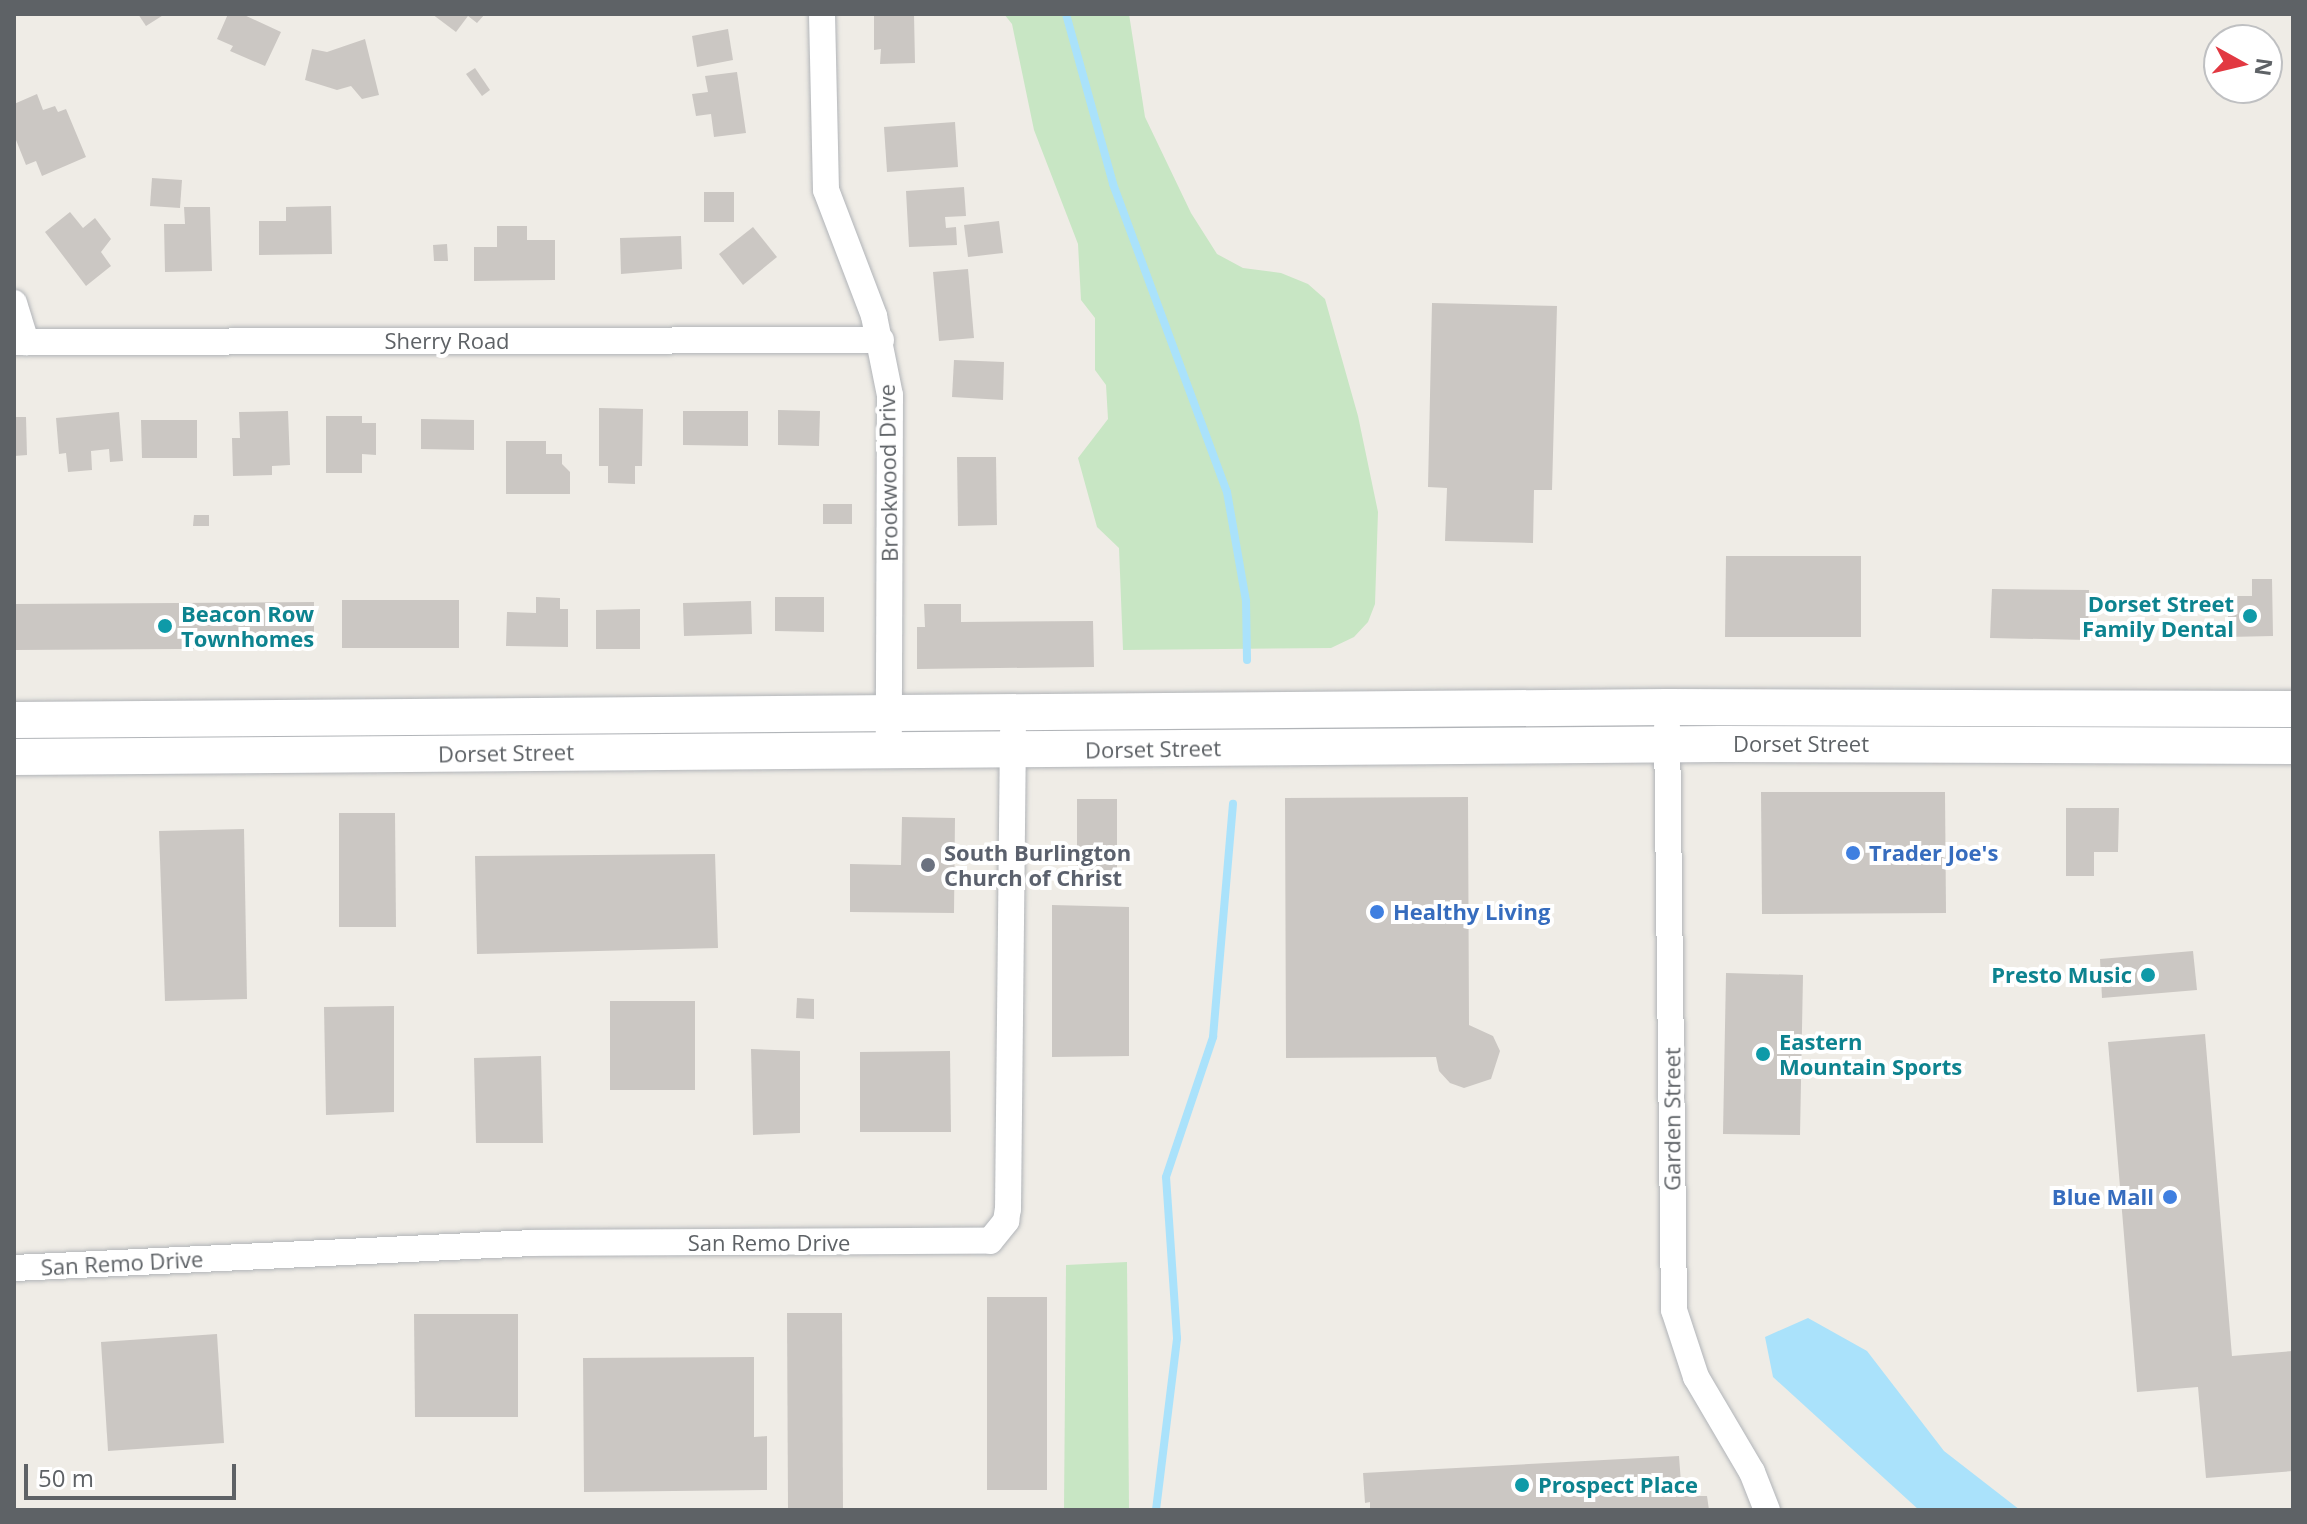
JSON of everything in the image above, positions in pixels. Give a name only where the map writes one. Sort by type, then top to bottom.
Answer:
[{"type":"main road","name":"Dorset Street","points":[[14,720],[1667,707],[2293,709]]},
{"type":"main road","name":"Dorset Street","points":[[14,757],[1668,745],[2293,746]]},
{"type":"street","name":"Brookwood Drive","points":[[822,14],[826,190],[881,340],[890,395],[889,751]]},
{"type":"street","points":[[14,303],[20,342]]},
{"type":"street","name":"Sherry Road","points":[[20,342],[881,340]]},
{"type":"street","name":"Garden Street","points":[[1667,707],[1674,1310],[1696,1377],[1752,1472],[1767,1510]]},
{"type":"street","name":"San Remo Drive","points":[[14,1268],[533,1243],[990,1241],[1000,1232],[1008,1209],[1013,713]]},
{"type":"green space","points":[[1004,14],[1129,14],[1145,117],[1191,213],[1217,254],[1243,268],[1281,273],[1308,284],[1325,299],[1358,416],[1378,512],[1375,604],[1368,622],[1354,637],[1331,648],[1123,650],[1119,548],[1097,527],[1078,458],[1108,419],[1106,385],[1095,370],[1095,318],[1081,300],[1078,244],[1034,130],[1012,24]]},
{"type":"green space","points":[[1127,1262],[1129,1510],[1064,1510],[1066,1265]]},
{"type":"water","points":[[1808,1318],[1867,1351],[1944,1451],[2020,1510],[1919,1510],[1773,1377],[1765,1337]]},
{"type":"building","points":[[138,14],[165,14],[146,26]]},
{"type":"building","points":[[228,14],[242,14],[281,32],[265,66],[230,51],[233,46],[217,39]]},
{"type":"building","points":[[432,14],[485,14],[477,23],[468,16],[456,32]]},
{"type":"building","points":[[874,14],[914,14],[915,63],[880,64],[881,49],[874,50]]},
{"type":"building","points":[[728,29],[733,60],[697,67],[692,36]]},
{"type":"building","points":[[365,39],[379,95],[362,99],[351,86],[337,90],[305,80],[312,49],[327,52]]},
{"type":"building","points":[[475,68],[490,90],[482,96],[466,74]]},
{"type":"building","points":[[737,72],[746,133],[714,137],[711,114],[696,116],[692,94],[708,92],[705,76]]},
{"type":"building","points":[[37,94],[43,110],[55,106],[58,112],[66,109],[86,157],[42,176],[36,161],[26,165],[14,135],[14,104]]},
{"type":"building","points":[[955,122],[958,167],[887,172],[884,127]]},
{"type":"building","points":[[152,178],[182,180],[180,208],[150,206]]},
{"type":"building","points":[[964,187],[966,216],[945,217],[946,228],[956,227],[957,245],[909,247],[906,191]]},
{"type":"building","points":[[704,192],[734,192],[734,222],[704,222]]},
{"type":"building","points":[[331,206],[332,254],[259,255],[259,221],[286,221],[286,207]]},
{"type":"building","points":[[184,207],[210,207],[212,271],[165,272],[164,224],[185,224]]},
{"type":"building","points":[[70,212],[83,228],[95,218],[111,239],[101,252],[111,266],[86,286],[45,232]]},
{"type":"building","points":[[999,221],[1003,253],[968,257],[964,225]]},
{"type":"building","points":[[497,226],[527,226],[527,240],[555,240],[555,280],[474,281],[474,247],[497,247]]},
{"type":"building","points":[[753,227],[777,257],[743,285],[719,254]]},
{"type":"building","points":[[681,236],[682,269],[621,274],[620,238]]},
{"type":"building","points":[[447,244],[448,261],[434,261],[433,245]]},
{"type":"building","points":[[968,269],[974,338],[939,341],[933,272]]},
{"type":"building","points":[[1432,303],[1557,306],[1552,490],[1534,490],[1533,543],[1445,541],[1447,488],[1428,487]]},
{"type":"building","points":[[954,360],[1004,362],[1003,400],[952,397]]},
{"type":"building","points":[[599,408],[643,409],[642,466],[635,466],[635,484],[608,483],[608,466],[599,466]]},
{"type":"building","points":[[778,410],[820,411],[819,446],[778,445]]},
{"type":"building","points":[[288,411],[290,465],[272,466],[272,475],[233,476],[232,438],[240,438],[239,412]]},
{"type":"building","points":[[683,411],[748,411],[748,446],[683,445]]},
{"type":"building","points":[[119,412],[123,461],[110,462],[109,449],[91,451],[92,470],[68,472],[66,453],[59,454],[56,418]]},
{"type":"building","points":[[326,416],[362,416],[362,423],[376,423],[376,455],[362,454],[362,473],[326,473]]},
{"type":"building","points":[[14,417],[26,417],[27,455],[14,456]]},
{"type":"building","points":[[421,419],[474,420],[474,450],[421,449]]},
{"type":"building","points":[[141,420],[197,420],[197,458],[142,458]]},
{"type":"building","points":[[506,441],[546,441],[546,454],[562,454],[562,464],[570,472],[570,494],[506,494]]},
{"type":"building","points":[[957,457],[996,457],[997,525],[958,526]]},
{"type":"building","points":[[823,504],[852,504],[852,524],[823,524]]},
{"type":"building","points":[[194,515],[209,515],[209,526],[193,526]]},
{"type":"building","points":[[1726,556],[1861,556],[1861,637],[1725,637]]},
{"type":"building","name":"Dorset Street Family Dental","points":[[2252,579],[2272,579],[2273,636],[2228,637],[2228,596],[2252,596]]},
{"type":"building","points":[[1992,589],[2089,590],[2088,640],[1990,638]]},
{"type":"building","points":[[536,597],[560,598],[560,609],[568,609],[568,647],[506,646],[507,612],[536,613]]},
{"type":"building","points":[[775,597],[824,597],[824,632],[775,631]]},
{"type":"building","name":"Beacon Row Townhomes","points":[[342,600],[459,600],[459,648],[342,648]]},
{"type":"building","points":[[751,601],[752,634],[684,636],[683,603]]},
{"type":"building","name":"Beacon Row Townhomes","points":[[314,602],[314,648],[16,650],[16,604]]},
{"type":"building","points":[[924,604],[961,604],[961,622],[1093,621],[1094,667],[917,669],[917,627],[925,627]]},
{"type":"building","points":[[640,609],[640,649],[596,649],[596,610]]},
{"type":"building","name":"Trader Joe's","points":[[1761,792],[1945,792],[1946,913],[1762,914]]},
{"type":"building","name":"Healthy Living","points":[[1468,797],[1469,1025],[1493,1036],[1500,1051],[1491,1079],[1464,1088],[1450,1083],[1439,1071],[1436,1057],[1286,1058],[1285,798]]},
{"type":"building","points":[[1077,799],[1117,799],[1117,877],[1077,877]]},
{"type":"building","points":[[2066,808],[2119,808],[2118,852],[2094,852],[2094,876],[2066,876]]},
{"type":"building","points":[[339,813],[395,813],[396,927],[339,927]]},
{"type":"building","name":"South Burlington Church of Christ","points":[[902,817],[955,818],[954,913],[850,912],[850,864],[901,865]]},
{"type":"building","points":[[244,829],[247,999],[165,1001],[159,831]]},
{"type":"building","points":[[715,854],[718,948],[477,954],[475,856]]},
{"type":"building","points":[[1052,905],[1129,907],[1129,1056],[1052,1057]]},
{"type":"building","name":"Presto Music","points":[[2193,951],[2197,990],[2102,998],[2100,959]]},
{"type":"building","name":"Eastern Mountain Sports","points":[[1726,973],[1803,975],[1800,1135],[1723,1134]]},
{"type":"building","points":[[797,998],[814,999],[814,1019],[796,1018]]},
{"type":"building","points":[[610,1001],[695,1001],[695,1090],[610,1090]]},
{"type":"building","points":[[394,1006],[394,1112],[326,1115],[324,1007]]},
{"type":"building","name":"Blue Mall","points":[[2205,1034],[2232,1356],[2293,1351],[2293,1471],[2206,1478],[2198,1387],[2137,1392],[2108,1042]]},
{"type":"building","points":[[751,1049],[800,1051],[800,1133],[753,1135]]},
{"type":"building","points":[[950,1051],[951,1132],[860,1132],[860,1052]]},
{"type":"building","points":[[541,1056],[543,1143],[476,1143],[474,1058]]},
{"type":"building","points":[[987,1297],[1047,1297],[1047,1490],[987,1490]]},
{"type":"building","points":[[787,1313],[842,1313],[843,1510],[788,1510]]},
{"type":"building","points":[[414,1314],[518,1314],[518,1417],[415,1417]]},
{"type":"building","points":[[217,1334],[224,1443],[108,1451],[101,1342]]},
{"type":"building","points":[[754,1357],[754,1437],[767,1436],[767,1490],[584,1492],[583,1358]]},
{"type":"building","name":"Prospect Place","points":[[1679,1456],[1682,1496],[1707,1496],[1709,1510],[1370,1510],[1370,1502],[1365,1503],[1363,1473]]},
{"type":"waterway","points":[[1066,14],[1113,184],[1227,492],[1246,601],[1247,660]]},
{"type":"waterway","points":[[1156,1510],[1177,1338],[1166,1177],[1213,1037],[1233,804]]},
{"type":"place","name":"Dorset Street Family Dental","points":[[2250,616]]},
{"type":"place","name":"Beacon Row Townhomes","points":[[165,626]]},
{"type":"place","name":"Trader Joe's","points":[[1853,853]]},
{"type":"place","name":"South Burlington Church of Christ","points":[[928,865]]},
{"type":"place","name":"Healthy Living","points":[[1377,912]]},
{"type":"place","name":"Presto Music","points":[[2148,975]]},
{"type":"place","name":"Eastern Mountain Sports","points":[[1763,1054]]},
{"type":"place","name":"Blue Mall","points":[[2170,1197]]},
{"type":"place","name":"Prospect Place","points":[[1522,1485]]}]
